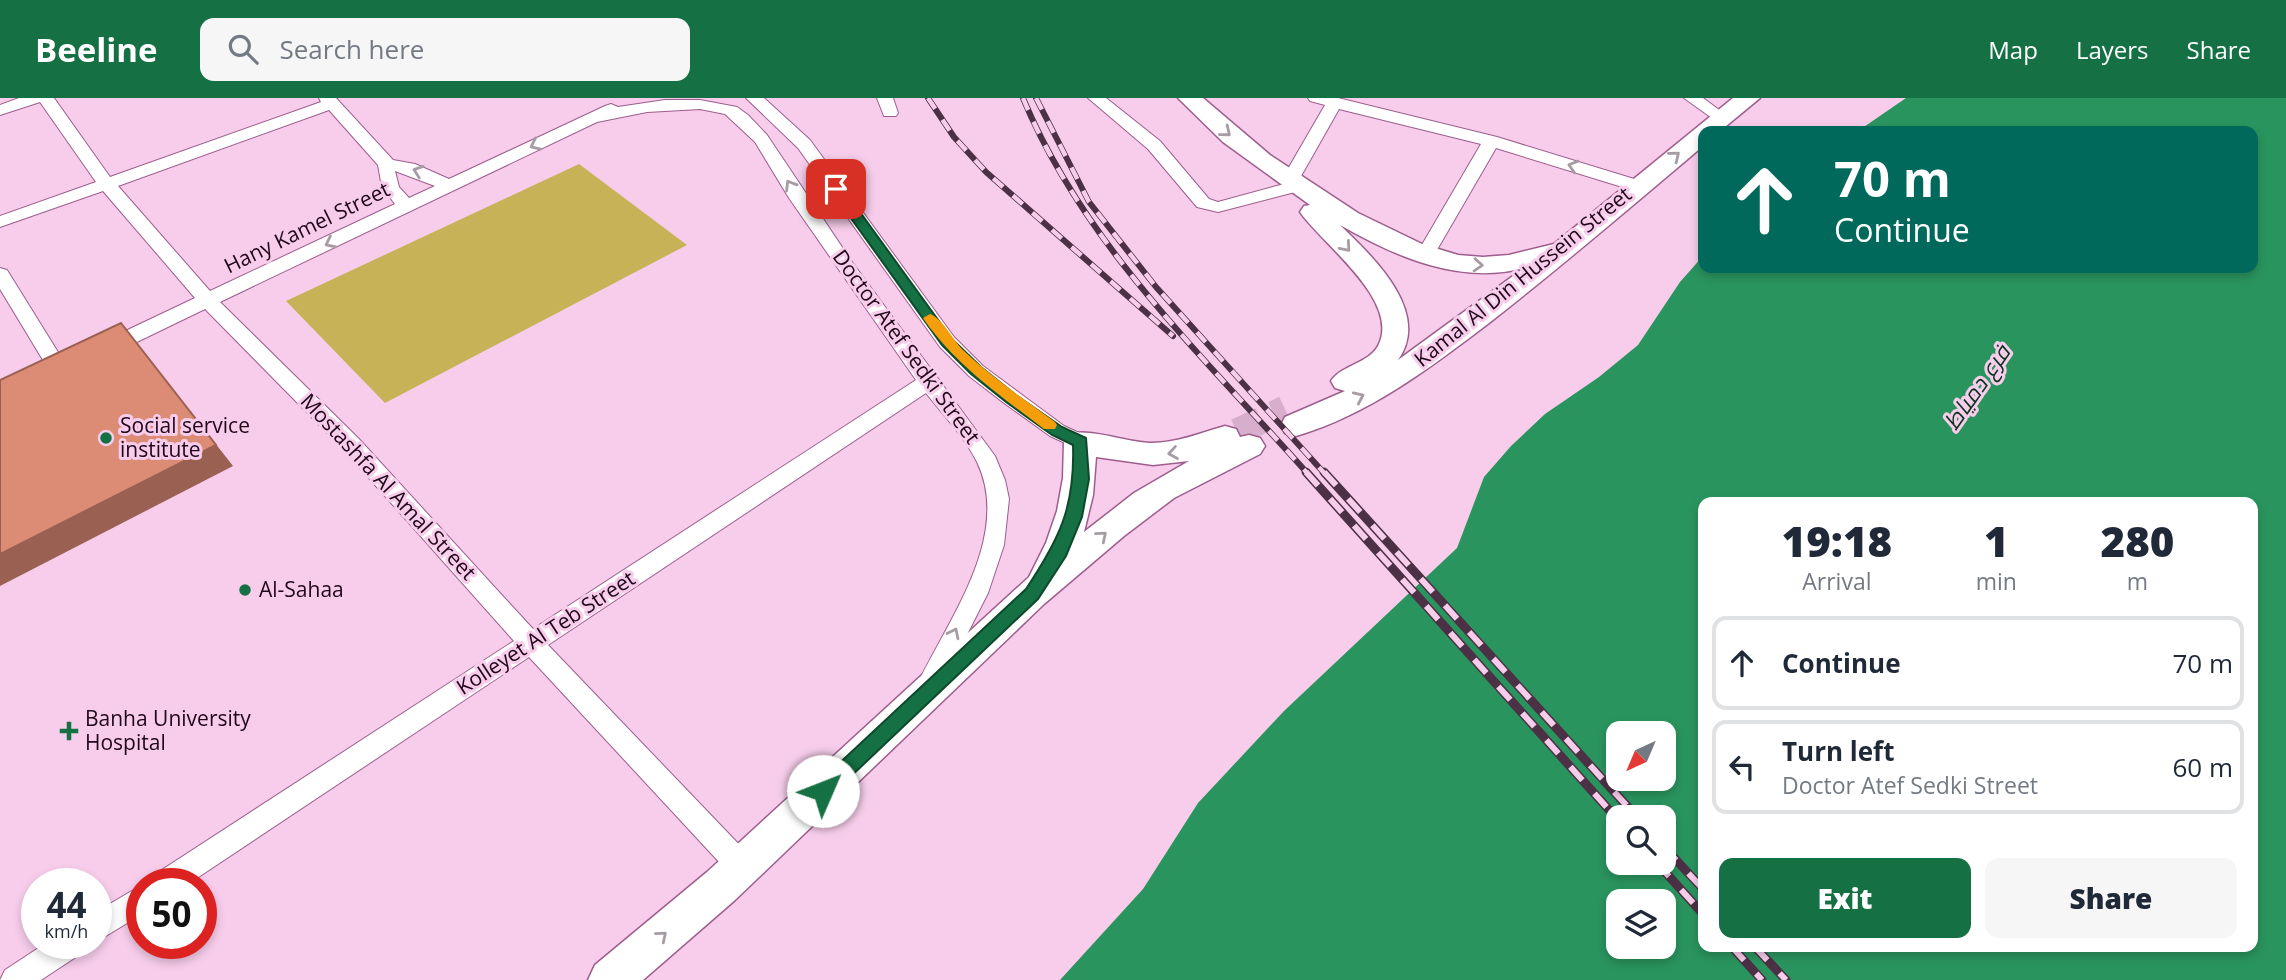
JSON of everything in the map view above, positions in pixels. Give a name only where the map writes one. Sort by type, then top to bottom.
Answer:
[{"type":"main road","points":[[1190,98],[1206,115],[1289,184],[1378,236],[1425,255],[1486,266],[1513,263],[1561,250]]},
{"type":"main road","name":"Kamal Al Din Hussein Street","points":[[1713,126],[1748,98]]},
{"type":"main road","name":"Kamal Al Din Hussein Street","points":[[1289,184],[1371,275],[1386,297],[1395,318],[1396,334],[1392,348],[1362,373],[1291,417],[1373,391],[1404,372],[1496,304],[1698,138]]},
{"type":"main road","name":"Doctor Atef Sedki Street","points":[[1032,594],[1128,514],[1243,439],[1156,456],[1125,454],[1080,442]]},
{"type":"main road","points":[[610,980],[743,867],[1032,594],[1058,556],[1074,517],[1082,479],[1080,442]]},
{"type":"street","points":[[0,110],[35,98]]},
{"type":"street","name":"Mostashfa Al Amal Street","points":[[46,98],[105,182],[209,302],[351,444],[531,643],[743,867]]},
{"type":"street","name":"Hany Kamel Street","points":[[0,274],[65,367],[209,302],[447,185],[634,98]]},
{"type":"street","name":"Doctor Atef Sedki Street","points":[[754,98],[776,115],[804,144],[947,342],[1011,398],[1057,431],[1080,442]]},
{"type":"street","points":[[1096,98],[1154,145],[1203,203],[1218,206],[1289,184],[1335,102]]},
{"type":"street","points":[[1317,98],[1491,141],[1638,186]]},
{"type":"street","points":[[1692,98],[1709,126]]},
{"type":"street","name":"Doctor Atef Sedki Street","points":[[597,117],[650,104],[694,100],[724,107],[745,121],[767,147],[796,195],[928,382],[980,448],[993,472],[998,498],[998,526],[990,555],[925,694]]},
{"type":"street","points":[[0,222],[329,101],[387,164],[419,172],[447,185]]},
{"type":"street","points":[[745,121],[776,115]]},
{"type":"street","points":[[1425,255],[1491,141]]},
{"type":"street","points":[[387,164],[386,179],[392,193],[406,205]]},
{"type":"street","name":"Kolleyet Al Teb Street","points":[[188,868],[928,382]]},
{"type":"street","points":[[15,980],[47,959]]},
{"type":"shaded area","points":[[579,164],[687,245],[385,403],[286,301]]},
{"type":"water","name":"فرع دمياط","points":[[1906,98],[2286,98],[2286,980],[1060,980],[1143,889],[1198,803],[1284,711],[1457,548],[1484,477],[1511,446],[1545,414],[1599,377],[1638,345],[1680,282],[1698,262],[1698,273],[2258,273],[2258,126],[1865,126]]},
{"type":"building","name":"Social service institute","points":[[121,323],[216,445],[0,554],[0,380]]},
{"type":"tunnel","points":[[1237,432],[1285,409]]},
{"type":"railway","points":[[928,98],[954,137],[986,172],[1173,336]]},
{"type":"railway","points":[[1023,98],[1048,152],[1113,251],[1188,342],[1308,474]]},
{"type":"railway","points":[[1036,98],[1089,202],[1156,287],[1325,474]]},
{"type":"railway","points":[[1306,472],[1606,807]]},
{"type":"railway","points":[[1324,472],[1626,805]]},
{"type":"railway","points":[[1676,860],[1698,884]]},
{"type":"railway","points":[[1668,875],[1698,908]]},
{"type":"railway","points":[[1737,952],[1762,980]]},
{"type":"railway","points":[[1760,952],[1786,980]]},
{"type":"slow traffic","points":[[930,318],[947,342],[976,370],[1049,425]]},
{"type":"place","name":"Social service institute","points":[[106,438]]},
{"type":"place","name":"Al-Sahaa","points":[[245,590]]},
{"type":"place","name":"Banha University Hospital","points":[[69,731]]},
{"type":"route","points":[[823,791],[1032,594],[1058,556],[1074,517],[1082,479],[1080,442],[1057,431],[1011,398],[947,342],[836,189]]}]
